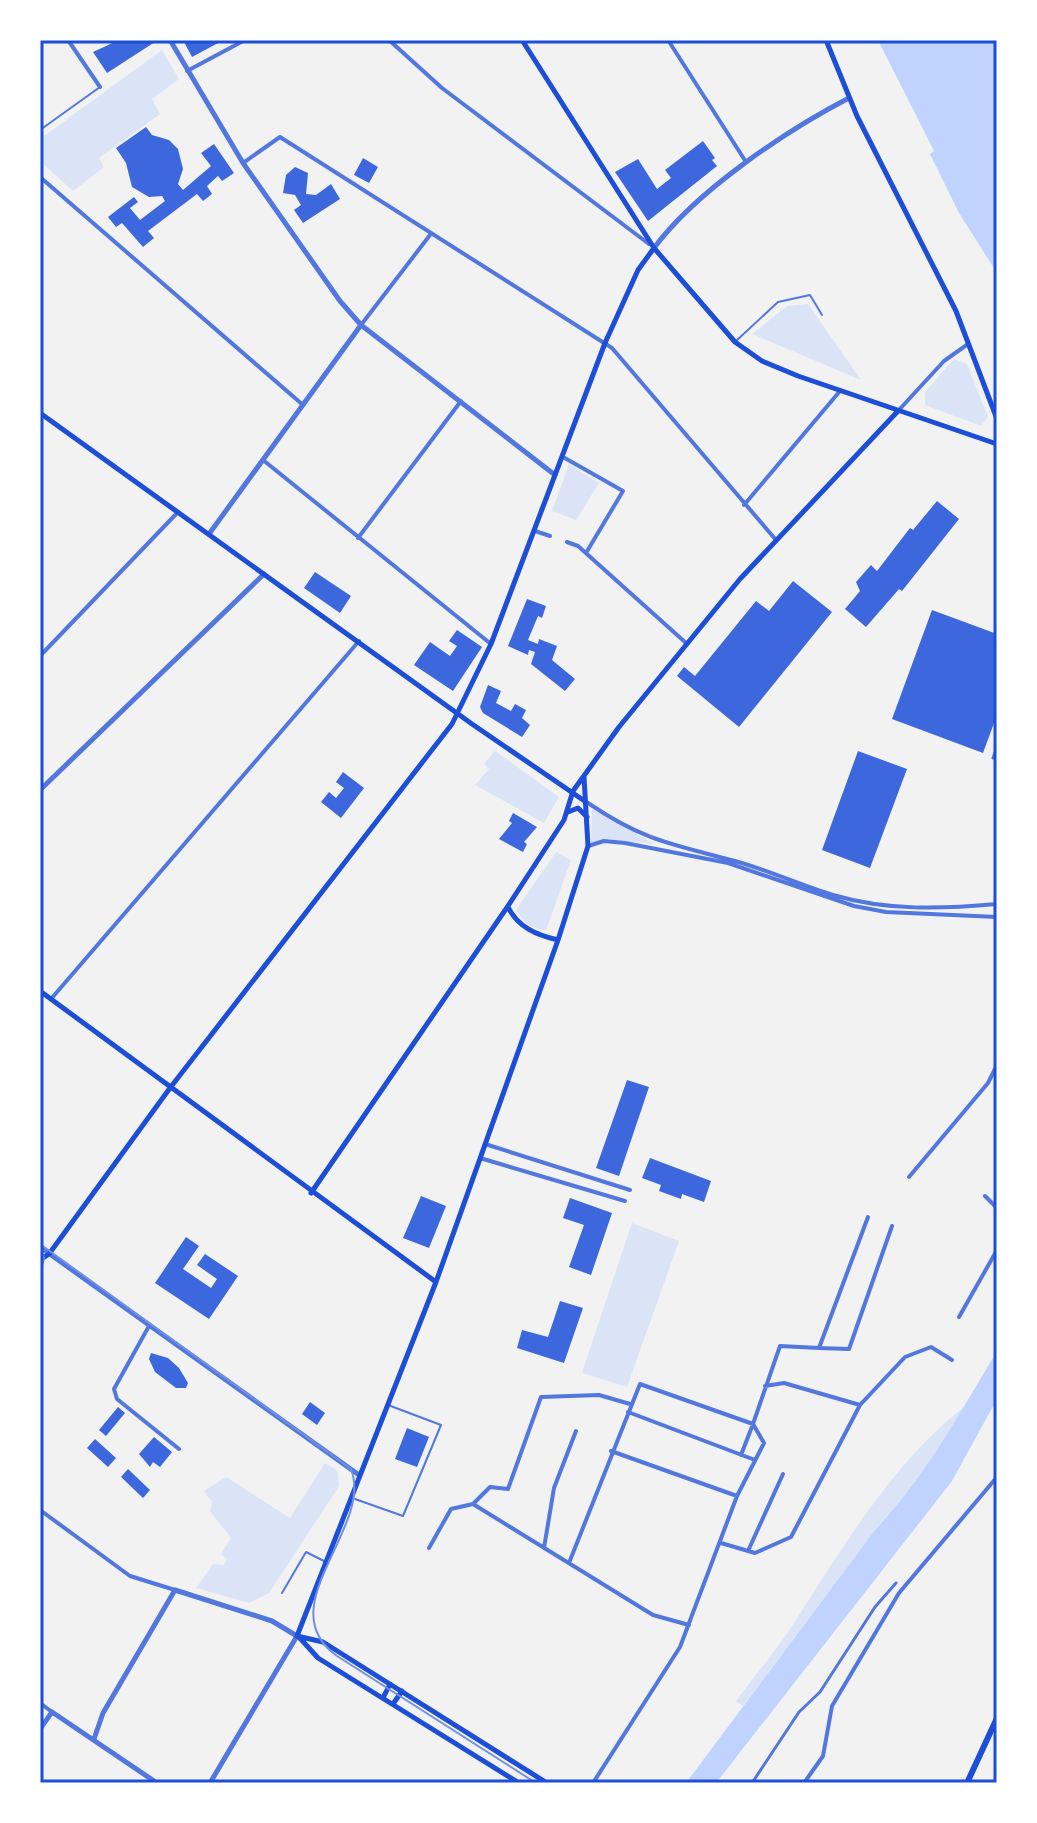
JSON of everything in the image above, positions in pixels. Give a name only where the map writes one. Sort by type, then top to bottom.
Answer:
[{"type":"main road","points":[[522,40],[654,248],[735,342],[762,361],[997,444]]},
{"type":"main road","points":[[826,40],[849,98],[922,238],[969,343],[997,419]]},
{"type":"main road","points":[[40,1260],[49,1254],[170,1088],[442,740],[458,714],[491,644],[605,343],[638,270],[654,248]]},
{"type":"main road","points":[[311,1193],[508,906],[568,812],[573,791],[584,775],[686,643],[776,540],[898,411]]},
{"type":"main road","points":[[40,413],[458,714],[588,803]]},
{"type":"main road","points":[[297,1636],[436,1282],[558,940],[588,846],[588,803],[584,775]]},
{"type":"main road","points":[[568,812],[578,808],[588,818]]},
{"type":"main road","points":[[508,906],[515,920],[528,930],[558,940]]},
{"type":"main road","points":[[40,991],[436,1282]]},
{"type":"main road","points":[[297,1636],[323,1642],[547,1783]]},
{"type":"main road","points":[[297,1636],[318,1658],[519,1783]]},
{"type":"main road","points":[[383,1698],[390,1684]]},
{"type":"main road","points":[[393,1704],[402,1691]]},
{"type":"main road","points":[[967,1783],[997,1718]]},
{"type":"street","points":[[68,40],[100,87]]},
{"type":"street","points":[[170,40],[243,163],[340,301],[361,325],[556,476]]},
{"type":"street","points":[[187,71],[245,40]]},
{"type":"street","points":[[389,40],[445,90],[654,248],[668,230],[746,162],[849,98]]},
{"type":"street","points":[[668,40],[746,162]]},
{"type":"street","points":[[243,163],[280,137],[430,235],[605,343],[619,355],[776,540]]},
{"type":"street","points":[[40,177],[303,405]]},
{"type":"street","points":[[209,534],[430,235]]},
{"type":"street","points":[[898,411],[944,361],[969,343]]},
{"type":"street","points":[[744,505],[840,391]]},
{"type":"street","points":[[358,538],[461,401]]},
{"type":"street","points":[[563,457],[623,491],[586,553]]},
{"type":"street","points":[[263,460],[491,644]]},
{"type":"street","points":[[40,656],[178,512]]},
{"type":"street","points":[[535,531],[550,536]]},
{"type":"street","points":[[567,542],[586,553],[686,643]]},
{"type":"street","points":[[40,790],[264,574]]},
{"type":"street","points":[[51,999],[359,641]]},
{"type":"street","points":[[993,758],[997,747]]},
{"type":"street","points":[[588,803],[648,838],[737,861],[836,896],[877,905],[997,911]]},
{"type":"street","points":[[588,846],[604,841],[625,843],[671,855],[720,861],[854,906],[886,912],[997,911]]},
{"type":"street","points":[[911,1175],[988,1083],[997,1065]]},
{"type":"street","points":[[485,1144],[630,1190]]},
{"type":"street","points":[[480,1158],[625,1201]]},
{"type":"street","points":[[985,1196],[997,1208]]},
{"type":"street","points":[[819,1348],[868,1217]]},
{"type":"street","points":[[741,1455],[780,1346],[849,1349],[892,1226]]},
{"type":"street","points":[[40,1247],[359,1475]]},
{"type":"street","points":[[959,1317],[997,1250]]},
{"type":"street","points":[[151,1324],[114,1389],[117,1399],[179,1449]]},
{"type":"street","points":[[721,1543],[755,1553],[791,1537],[860,1405],[905,1357],[931,1347],[952,1360]]},
{"type":"street","points":[[765,1386],[784,1383],[860,1405]]},
{"type":"street","points":[[569,1563],[640,1384],[753,1424],[764,1443],[737,1496],[680,1647],[593,1783]]},
{"type":"street","points":[[429,1548],[451,1509],[473,1504],[490,1487],[508,1489],[541,1397],[599,1395],[630,1404]]},
{"type":"street","points":[[628,1412],[755,1460]]},
{"type":"street","points":[[544,1548],[554,1488],[576,1431]]},
{"type":"street","points":[[611,1451],[737,1496]]},
{"type":"street","points":[[748,1551],[783,1474]]},
{"type":"street","points":[[804,1783],[823,1756],[832,1706],[899,1593],[997,1477]]},
{"type":"street","points":[[473,1504],[653,1615],[689,1625]]},
{"type":"street","points":[[40,1510],[130,1576],[272,1621],[297,1636],[210,1783]]},
{"type":"street","points":[[752,1783],[799,1712],[820,1692],[875,1607],[896,1583]]},
{"type":"street","points":[[94,1739],[103,1713],[175,1590]]},
{"type":"street","points":[[40,1703],[157,1783]]},
{"type":"street","points":[[40,1729],[52,1712]]},
{"type":"lane","points":[[40,130],[100,87]]},
{"type":"lane","points":[[735,342],[778,302],[810,295],[822,315]]},
{"type":"lane","points":[[350,1497],[403,1516],[441,1425],[387,1404]]},
{"type":"lane","points":[[282,1593],[306,1552],[325,1562]]},
{"type":"shaded area","points":[[162,50],[179,79],[152,99],[160,114],[99,158],[104,167],[73,191],[40,161],[40,139]]},
{"type":"shaded area","points":[[808,304],[861,380],[752,334],[787,306]]},
{"type":"shaded area","points":[[954,359],[967,364],[988,417],[981,426],[925,405],[925,392]]},
{"type":"shaded area","points":[[569,464],[599,483],[576,520],[552,511]]},
{"type":"shaded area","points":[[495,751],[559,797],[544,823],[475,785],[489,769],[484,764]]},
{"type":"shaded area","points":[[592,809],[654,844],[605,839],[591,843]]},
{"type":"shaded area","points":[[556,852],[571,860],[546,930],[532,927],[516,910]]},
{"type":"shaded area","points":[[632,1223],[679,1241],[627,1387],[582,1373]]},
{"type":"shaded area","points":[[963,1408],[951,1432],[906,1497],[875,1530],[743,1706],[736,1701],[787,1633],[870,1508],[914,1453]]},
{"type":"shaded area","points":[[325,1463],[338,1471],[339,1486],[269,1593],[249,1603],[196,1588],[213,1564],[224,1565],[227,1559],[221,1554],[231,1538],[210,1511],[212,1502],[204,1491],[226,1477],[290,1518]]},
{"type":"water","points":[[874,40],[997,40],[997,273],[959,213],[930,154],[934,151],[879,42]]},
{"type":"water","points":[[997,1351],[997,1399],[952,1481],[716,1783],[686,1783],[926,1466]]},
{"type":"building","points":[[119,40],[158,40],[107,73],[93,52]]},
{"type":"building","points":[[183,40],[219,40],[220,42],[192,57]]},
{"type":"building","points":[[146,127],[152,135],[169,140],[178,149],[183,169],[178,184],[183,190],[211,166],[201,153],[214,144],[234,173],[222,181],[218,176],[207,186],[212,194],[203,201],[197,194],[148,231],[154,238],[143,247],[122,223],[116,227],[108,217],[134,197],[138,202],[130,208],[140,220],[165,201],[162,196],[149,197],[132,187],[126,163],[116,148]]},
{"type":"building","points":[[703,141],[717,166],[648,221],[615,172],[638,159],[657,189],[671,178],[665,170]]},
{"type":"building","points":[[363,158],[378,167],[369,183],[354,175]]},
{"type":"building","points":[[295,167],[308,173],[306,194],[316,195],[331,184],[340,199],[303,223],[294,210],[301,205],[295,195],[283,193],[286,175]]},
{"type":"building","points":[[937,501],[959,519],[902,591],[899,589],[866,627],[845,609],[860,591],[856,582],[871,565],[877,571],[910,528],[913,530]]},
{"type":"building","points":[[315,572],[351,596],[340,613],[304,588]]},
{"type":"building","points":[[793,581],[832,612],[739,727],[677,676],[684,667],[695,676],[756,601],[769,611]]},
{"type":"building","points":[[527,599],[546,606],[528,640],[538,644],[539,639],[557,646],[552,660],[575,679],[565,691],[531,664],[535,652],[529,650],[528,655],[508,646]]},
{"type":"building","points":[[932,610],[997,634],[997,715],[983,753],[892,719]]},
{"type":"building","points":[[457,630],[482,647],[453,691],[414,665],[430,642],[450,656],[457,646],[449,641]]},
{"type":"building","points":[[488,685],[501,691],[496,703],[511,711],[515,704],[526,710],[522,718],[530,725],[522,737],[483,713],[480,707]]},
{"type":"building","points":[[858,751],[907,769],[870,868],[822,850]]},
{"type":"building","points":[[343,772],[364,788],[341,818],[321,802],[329,792],[336,798],[344,788],[336,782]]},
{"type":"building","points":[[513,813],[537,827],[524,842],[527,844],[523,852],[499,839],[512,823],[509,821]]},
{"type":"building","points":[[627,1080],[649,1087],[619,1176],[596,1168]]},
{"type":"building","points":[[650,1158],[711,1181],[704,1202],[682,1194],[681,1199],[659,1191],[661,1185],[642,1178]]},
{"type":"building","points":[[421,1196],[446,1206],[429,1248],[403,1238]]},
{"type":"building","points":[[570,1198],[612,1213],[591,1275],[569,1267],[584,1225],[563,1218]]},
{"type":"building","points":[[186,1237],[199,1246],[183,1269],[211,1288],[217,1279],[197,1265],[205,1254],[238,1276],[209,1319],[155,1283]]},
{"type":"building","points":[[560,1301],[583,1308],[564,1363],[517,1348],[522,1330],[548,1337]]},
{"type":"building","points":[[151,1353],[168,1358],[179,1368],[188,1383],[186,1388],[176,1388],[155,1372],[149,1359]]},
{"type":"building","points":[[310,1402],[325,1413],[317,1425],[302,1414]]},
{"type":"building","points":[[118,1407],[125,1413],[106,1436],[99,1430]]},
{"type":"building","points":[[407,1428],[429,1437],[417,1467],[395,1459]]},
{"type":"building","points":[[154,1437],[172,1452],[160,1467],[153,1462],[150,1467],[139,1454]]},
{"type":"building","points":[[95,1439],[116,1458],[108,1467],[87,1448]]},
{"type":"building","points":[[128,1469],[150,1490],[143,1498],[121,1477]]},
{"type":"tram line","points":[[40,1244],[351,1469],[354,1492],[349,1516],[317,1591],[313,1614],[319,1636],[337,1656],[536,1783]]},
{"type":"tram line","points":[[40,1246],[44,1258],[40,1273]]}]
